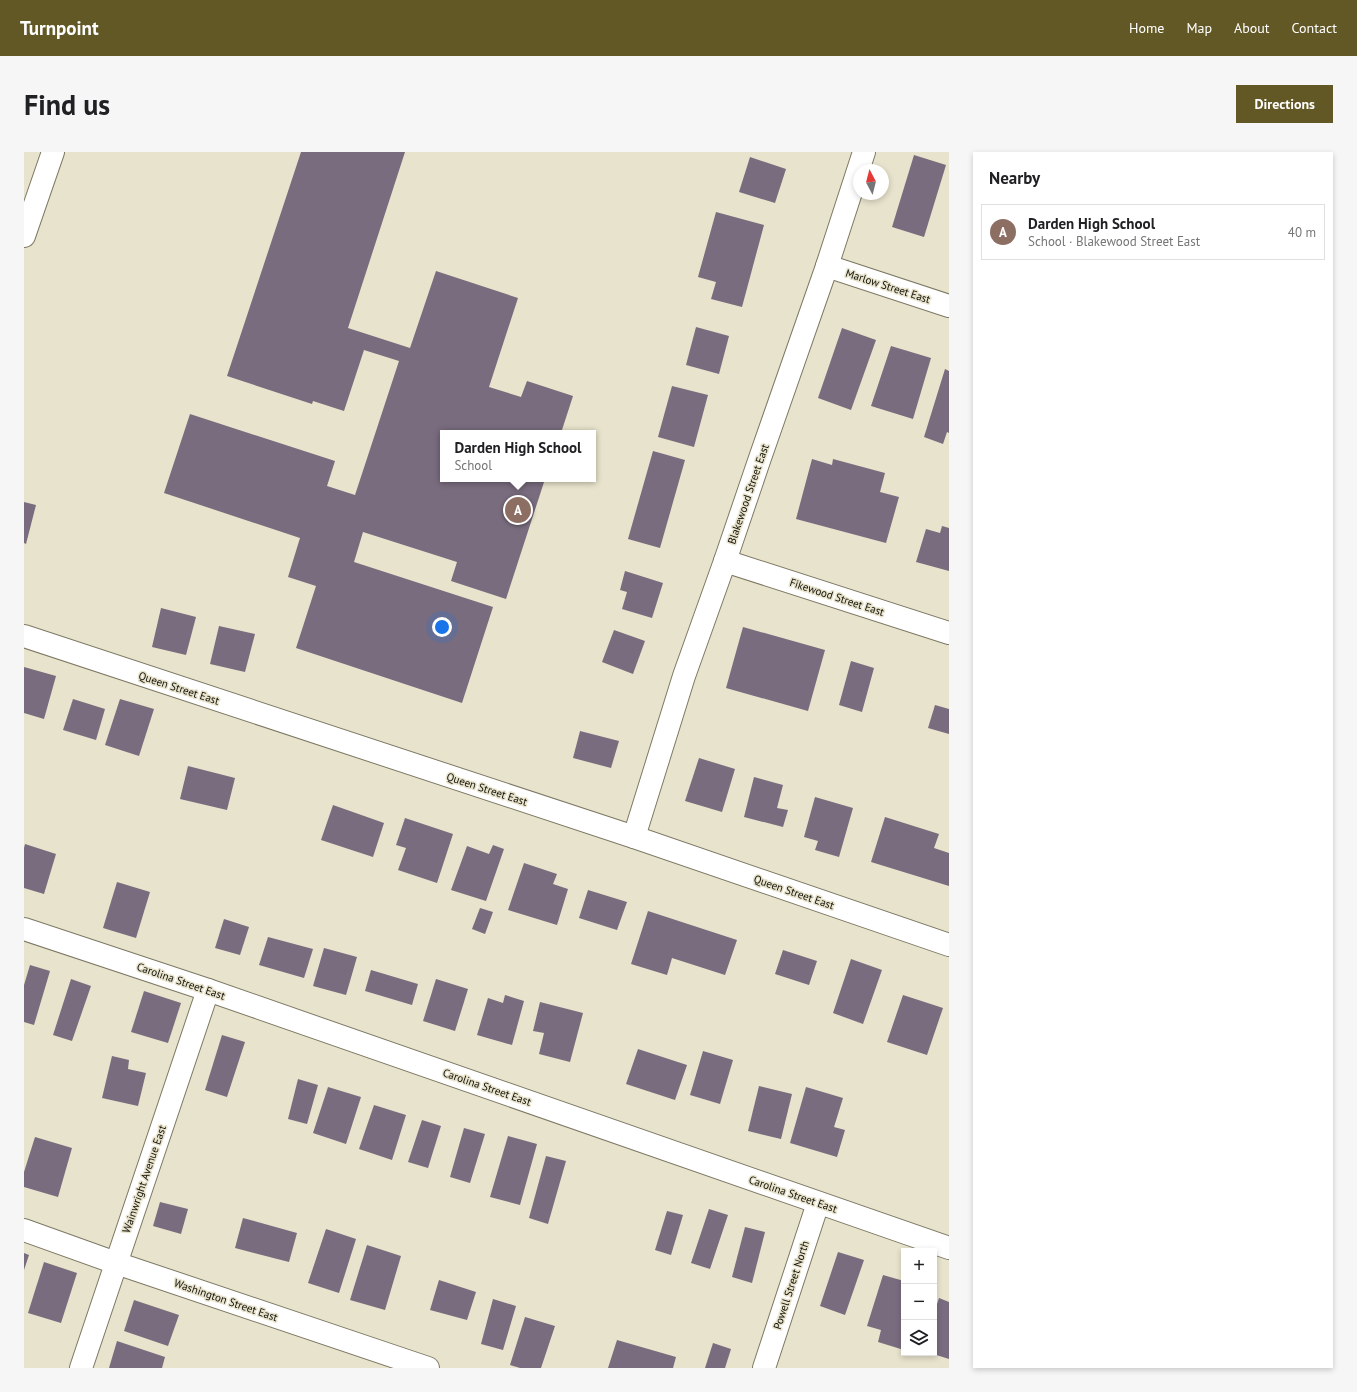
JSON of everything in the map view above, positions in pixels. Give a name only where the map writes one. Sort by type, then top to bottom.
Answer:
[{"type":"street","points":[[24,236],[53,152]]},
{"type":"street","name":"Blakewood Street East","points":[[634,837],[684,676],[827,266],[864,152]]},
{"type":"street","name":"Marlow Street East","points":[[827,266],[949,306]]},
{"type":"street","name":"Fikewood Street East","points":[[725,561],[949,632]]},
{"type":"street","name":"Queen Street East","points":[[24,636],[634,837],[949,945]]},
{"type":"street","name":"Carolina Street East","points":[[24,929],[208,990],[949,1248]]},
{"type":"street","name":"Wainwright Avenue East","points":[[81,1368],[208,990]]},
{"type":"street","name":"Powell Street North","points":[[764,1368],[818,1203]]},
{"type":"street","name":"Washington Street East","points":[[24,1230],[116,1263],[428,1368]]},
{"type":"building","points":[[301,152],[405,152],[348,328],[410,348],[436,271],[518,298],[489,387],[521,397],[527,381],[573,396],[562,430],[440,430],[440,482],[544,482],[506,599],[451,581],[457,562],[363,532],[354,562],[493,607],[462,703],[296,648],[316,586],[288,577],[300,538],[164,493],[190,414],[335,461],[327,486],[355,495],[399,361],[364,350],[344,411],[313,401],[312,404],[227,376]]},
{"type":"building","points":[[914,155],[946,165],[924,237],[892,227]]},
{"type":"building","points":[[750,157],[786,169],[775,203],[739,192]]},
{"type":"building","points":[[716,212],[764,225],[742,307],[711,299],[716,282],[698,277]]},
{"type":"building","points":[[696,327],[729,336],[719,374],[686,365]]},
{"type":"building","points":[[842,328],[876,340],[851,410],[818,398]]},
{"type":"building","points":[[891,346],[931,358],[913,419],[871,406]]},
{"type":"building","points":[[945,369],[949,371],[949,433],[947,432],[943,444],[924,437]]},
{"type":"building","points":[[672,386],[708,395],[694,447],[658,437]]},
{"type":"building","points":[[653,451],[685,460],[660,548],[628,539]]},
{"type":"building","points":[[812,459],[832,465],[833,459],[885,473],[880,492],[899,497],[886,543],[796,519]]},
{"type":"building","points":[[24,502],[36,505],[26,544],[24,543]]},
{"type":"building","points":[[942,526],[949,528],[949,571],[916,562],[926,529],[940,533]]},
{"type":"building","points":[[625,571],[663,583],[652,618],[622,609],[627,592],[620,590]]},
{"type":"building","points":[[161,608],[196,617],[186,655],[152,647]]},
{"type":"building","points":[[219,626],[255,634],[245,672],[210,664]]},
{"type":"building","points":[[743,627],[825,650],[808,711],[726,688]]},
{"type":"building","points":[[614,630],[645,641],[633,674],[602,662]]},
{"type":"building","points":[[851,661],[874,668],[862,712],[839,705]]},
{"type":"building","points":[[24,667],[56,676],[44,719],[24,713]]},
{"type":"building","points":[[73,699],[105,709],[96,740],[63,730]]},
{"type":"building","points":[[120,699],[154,709],[139,756],[105,745]]},
{"type":"building","points":[[935,705],[949,709],[949,734],[928,728]]},
{"type":"building","points":[[580,731],[619,741],[611,768],[573,758]]},
{"type":"building","points":[[699,758],[735,769],[722,812],[685,801]]},
{"type":"building","points":[[188,766],[235,778],[227,810],[180,799]]},
{"type":"building","points":[[754,777],[783,785],[777,808],[788,810],[783,827],[744,817]]},
{"type":"building","points":[[815,797],[853,808],[839,857],[815,850],[818,841],[804,837]]},
{"type":"building","points":[[333,805],[384,823],[373,857],[321,840]]},
{"type":"building","points":[[885,817],[939,834],[934,848],[949,853],[949,886],[871,862]]},
{"type":"building","points":[[405,818],[453,834],[437,883],[398,870],[406,848],[396,845]]},
{"type":"building","points":[[25,844],[56,854],[44,894],[24,888]]},
{"type":"building","points":[[493,845],[504,849],[486,901],[451,890],[467,846],[489,854]]},
{"type":"building","points":[[524,863],[557,874],[553,884],[568,889],[557,925],[508,910]]},
{"type":"building","points":[[117,882],[150,892],[136,938],[103,928]]},
{"type":"building","points":[[588,890],[627,902],[617,930],[579,918]]},
{"type":"building","points":[[480,908],[493,912],[485,934],[472,929]]},
{"type":"building","points":[[648,911],[737,940],[725,975],[672,958],[667,975],[631,964]]},
{"type":"building","points":[[224,919],[249,927],[240,955],[215,948]]},
{"type":"building","points":[[268,937],[313,949],[304,978],[259,965]]},
{"type":"building","points":[[324,948],[357,957],[346,995],[313,986]]},
{"type":"building","points":[[783,950],[817,961],[809,985],[775,974]]},
{"type":"building","points":[[851,959],[882,970],[863,1024],[833,1013]]},
{"type":"building","points":[[30,965],[50,971],[34,1025],[24,1022],[24,985]]},
{"type":"building","points":[[371,970],[418,984],[412,1005],[365,991]]},
{"type":"building","points":[[71,979],[91,986],[72,1041],[53,1035]]},
{"type":"building","points":[[436,979],[468,989],[455,1031],[423,1021]]},
{"type":"building","points":[[144,991],[181,1003],[168,1043],[131,1032]]},
{"type":"building","points":[[505,995],[524,1001],[512,1045],[477,1035],[488,998],[503,1003]]},
{"type":"building","points":[[903,995],[943,1008],[927,1055],[887,1042]]},
{"type":"building","points":[[540,1002],[583,1013],[570,1062],[539,1054],[544,1033],[533,1031]]},
{"type":"building","points":[[222,1035],[245,1042],[227,1097],[205,1090]]},
{"type":"building","points":[[638,1049],[687,1065],[675,1100],[626,1084]]},
{"type":"building","points":[[703,1051],[733,1060],[720,1104],[690,1095]]},
{"type":"building","points":[[112,1056],[129,1060],[128,1069],[146,1073],[138,1106],[102,1098]]},
{"type":"building","points":[[298,1079],[318,1085],[307,1124],[288,1119]]},
{"type":"building","points":[[759,1086],[792,1094],[781,1139],[748,1131]]},
{"type":"building","points":[[328,1087],[361,1097],[346,1144],[313,1133]]},
{"type":"building","points":[[806,1087],[843,1098],[834,1127],[845,1130],[837,1157],[790,1143]]},
{"type":"building","points":[[374,1105],[406,1115],[392,1160],[359,1149]]},
{"type":"building","points":[[422,1120],[441,1126],[428,1168],[408,1162]]},
{"type":"building","points":[[464,1128],[485,1134],[470,1183],[450,1177]]},
{"type":"building","points":[[508,1136],[537,1144],[520,1205],[490,1197]]},
{"type":"building","points":[[35,1137],[72,1148],[58,1197],[24,1187],[24,1172]]},
{"type":"building","points":[[546,1156],[566,1161],[548,1224],[529,1218]]},
{"type":"building","points":[[160,1202],[188,1209],[181,1234],[153,1226]]},
{"type":"building","points":[[709,1209],[728,1215],[710,1269],[691,1263]]},
{"type":"building","points":[[667,1211],[683,1215],[671,1255],[655,1250]]},
{"type":"building","points":[[243,1218],[297,1233],[289,1262],[235,1248]]},
{"type":"building","points":[[745,1227],[765,1232],[752,1283],[732,1277]]},
{"type":"building","points":[[326,1229],[356,1239],[339,1293],[308,1283]]},
{"type":"building","points":[[367,1245],[401,1256],[385,1310],[350,1300]]},
{"type":"building","points":[[838,1252],[864,1260],[845,1315],[820,1306]]},
{"type":"building","points":[[24,1253],[29,1255],[24,1270]]},
{"type":"building","points":[[44,1262],[77,1273],[61,1323],[28,1313]]},
{"type":"building","points":[[883,1275],[901,1280],[901,1349],[878,1342],[881,1330],[867,1326]]},
{"type":"building","points":[[439,1280],[476,1292],[467,1320],[430,1310]]},
{"type":"building","points":[[939,1298],[949,1302],[949,1359],[937,1355],[937,1304]]},
{"type":"building","points":[[493,1299],[516,1306],[503,1350],[481,1344]]},
{"type":"building","points":[[134,1300],[179,1315],[168,1346],[124,1331]]},
{"type":"building","points":[[525,1317],[555,1326],[541,1368],[520,1368],[510,1365]]},
{"type":"building","points":[[617,1340],[676,1357],[673,1368],[608,1368]]},
{"type":"building","points":[[117,1341],[165,1357],[162,1368],[109,1368]]},
{"type":"building","points":[[713,1343],[731,1349],[725,1368],[705,1368]]},
{"type":"place","name":"Darden High School","points":[[518,510]]}]
